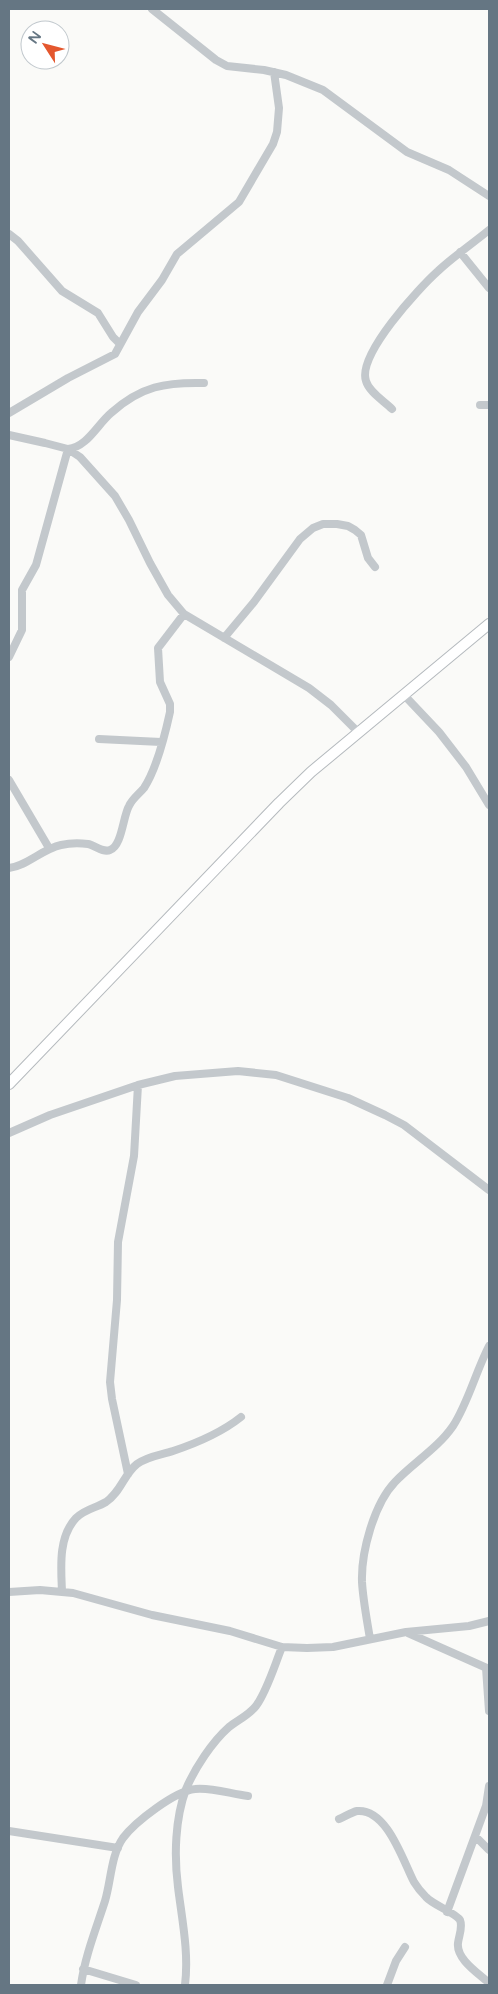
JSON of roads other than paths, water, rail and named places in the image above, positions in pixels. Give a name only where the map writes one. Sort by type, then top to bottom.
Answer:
[{"type":"main road","points":[[9,1084],[311,772],[489,624]]},
{"type":"street","points":[[152,9],[216,60],[227,66],[274,72],[323,90],[407,152],[449,170],[489,196]]},
{"type":"street","points":[[9,413],[114,354],[138,312],[162,280],[177,254],[230,212],[239,202],[252,183],[273,144],[277,132],[279,108],[274,72]]},
{"type":"street","points":[[392,409],[370,388],[365,380],[365,369],[370,356],[386,329],[422,286],[460,252],[489,230]]},
{"type":"street","points":[[9,234],[18,241],[62,291],[98,312],[113,337],[119,343]]},
{"type":"street","points":[[460,252],[489,288]]},
{"type":"street","points":[[68,449],[78,447],[110,414],[124,402],[138,394],[166,384],[204,383]]},
{"type":"street","points":[[480,405],[489,405]]},
{"type":"street","points":[[9,435],[45,442],[68,449],[80,457],[115,496],[168,595],[184,614],[309,688],[331,705],[358,732]]},
{"type":"street","points":[[9,657],[22,630],[22,590],[36,565],[68,449]]},
{"type":"street","points":[[224,638],[254,602],[300,539],[313,528],[323,524],[337,524],[356,530],[361,535],[368,558],[375,567]]},
{"type":"street","points":[[9,868],[18,866],[48,848],[61,845],[90,844],[110,850],[115,846],[129,806],[148,780],[167,726],[170,704],[160,682],[158,648],[184,614]]},
{"type":"street","points":[[404,695],[439,732],[466,766],[489,805]]},
{"type":"street","points":[[99,739],[161,742]]},
{"type":"street","points":[[9,780],[48,848]]},
{"type":"street","points":[[9,1133],[50,1115],[138,1085],[176,1076],[238,1071],[276,1075],[348,1098],[404,1125],[489,1190]]},
{"type":"street","points":[[128,1474],[116,1423],[110,1382],[117,1300],[118,1242],[134,1156],[138,1085]]},
{"type":"street","points":[[370,1639],[362,1581],[367,1543],[376,1515],[393,1484],[453,1426],[489,1346]]},
{"type":"street","points":[[62,1591],[61,1561],[68,1530],[76,1518],[89,1509],[106,1502],[117,1492],[136,1464],[147,1458],[198,1441],[227,1428],[241,1417]]},
{"type":"street","points":[[9,1592],[62,1591],[152,1615],[230,1631],[282,1647],[333,1647],[406,1632],[469,1626],[489,1621]]},
{"type":"street","points":[[406,1632],[488,1668],[489,1711]]},
{"type":"street","points":[[185,1985],[187,1956],[178,1885],[177,1844],[178,1824],[186,1791],[190,1780],[215,1742],[257,1705],[282,1647]]},
{"type":"street","points":[[447,1912],[486,1806],[489,1786]]},
{"type":"street","points":[[81,1985],[83,1969],[93,1931],[105,1901],[118,1848],[123,1838],[168,1799],[186,1791],[209,1789],[248,1796]]},
{"type":"street","points":[[339,1819],[357,1811],[370,1814],[388,1828],[415,1884],[427,1898],[447,1912],[457,1916],[461,1928],[457,1944],[459,1953],[489,1983]]},
{"type":"street","points":[[9,1831],[118,1848]]},
{"type":"street","points":[[475,1836],[489,1850]]},
{"type":"street","points":[[387,1985],[389,1977],[405,1947]]},
{"type":"street","points":[[83,1969],[136,1985]]}]
